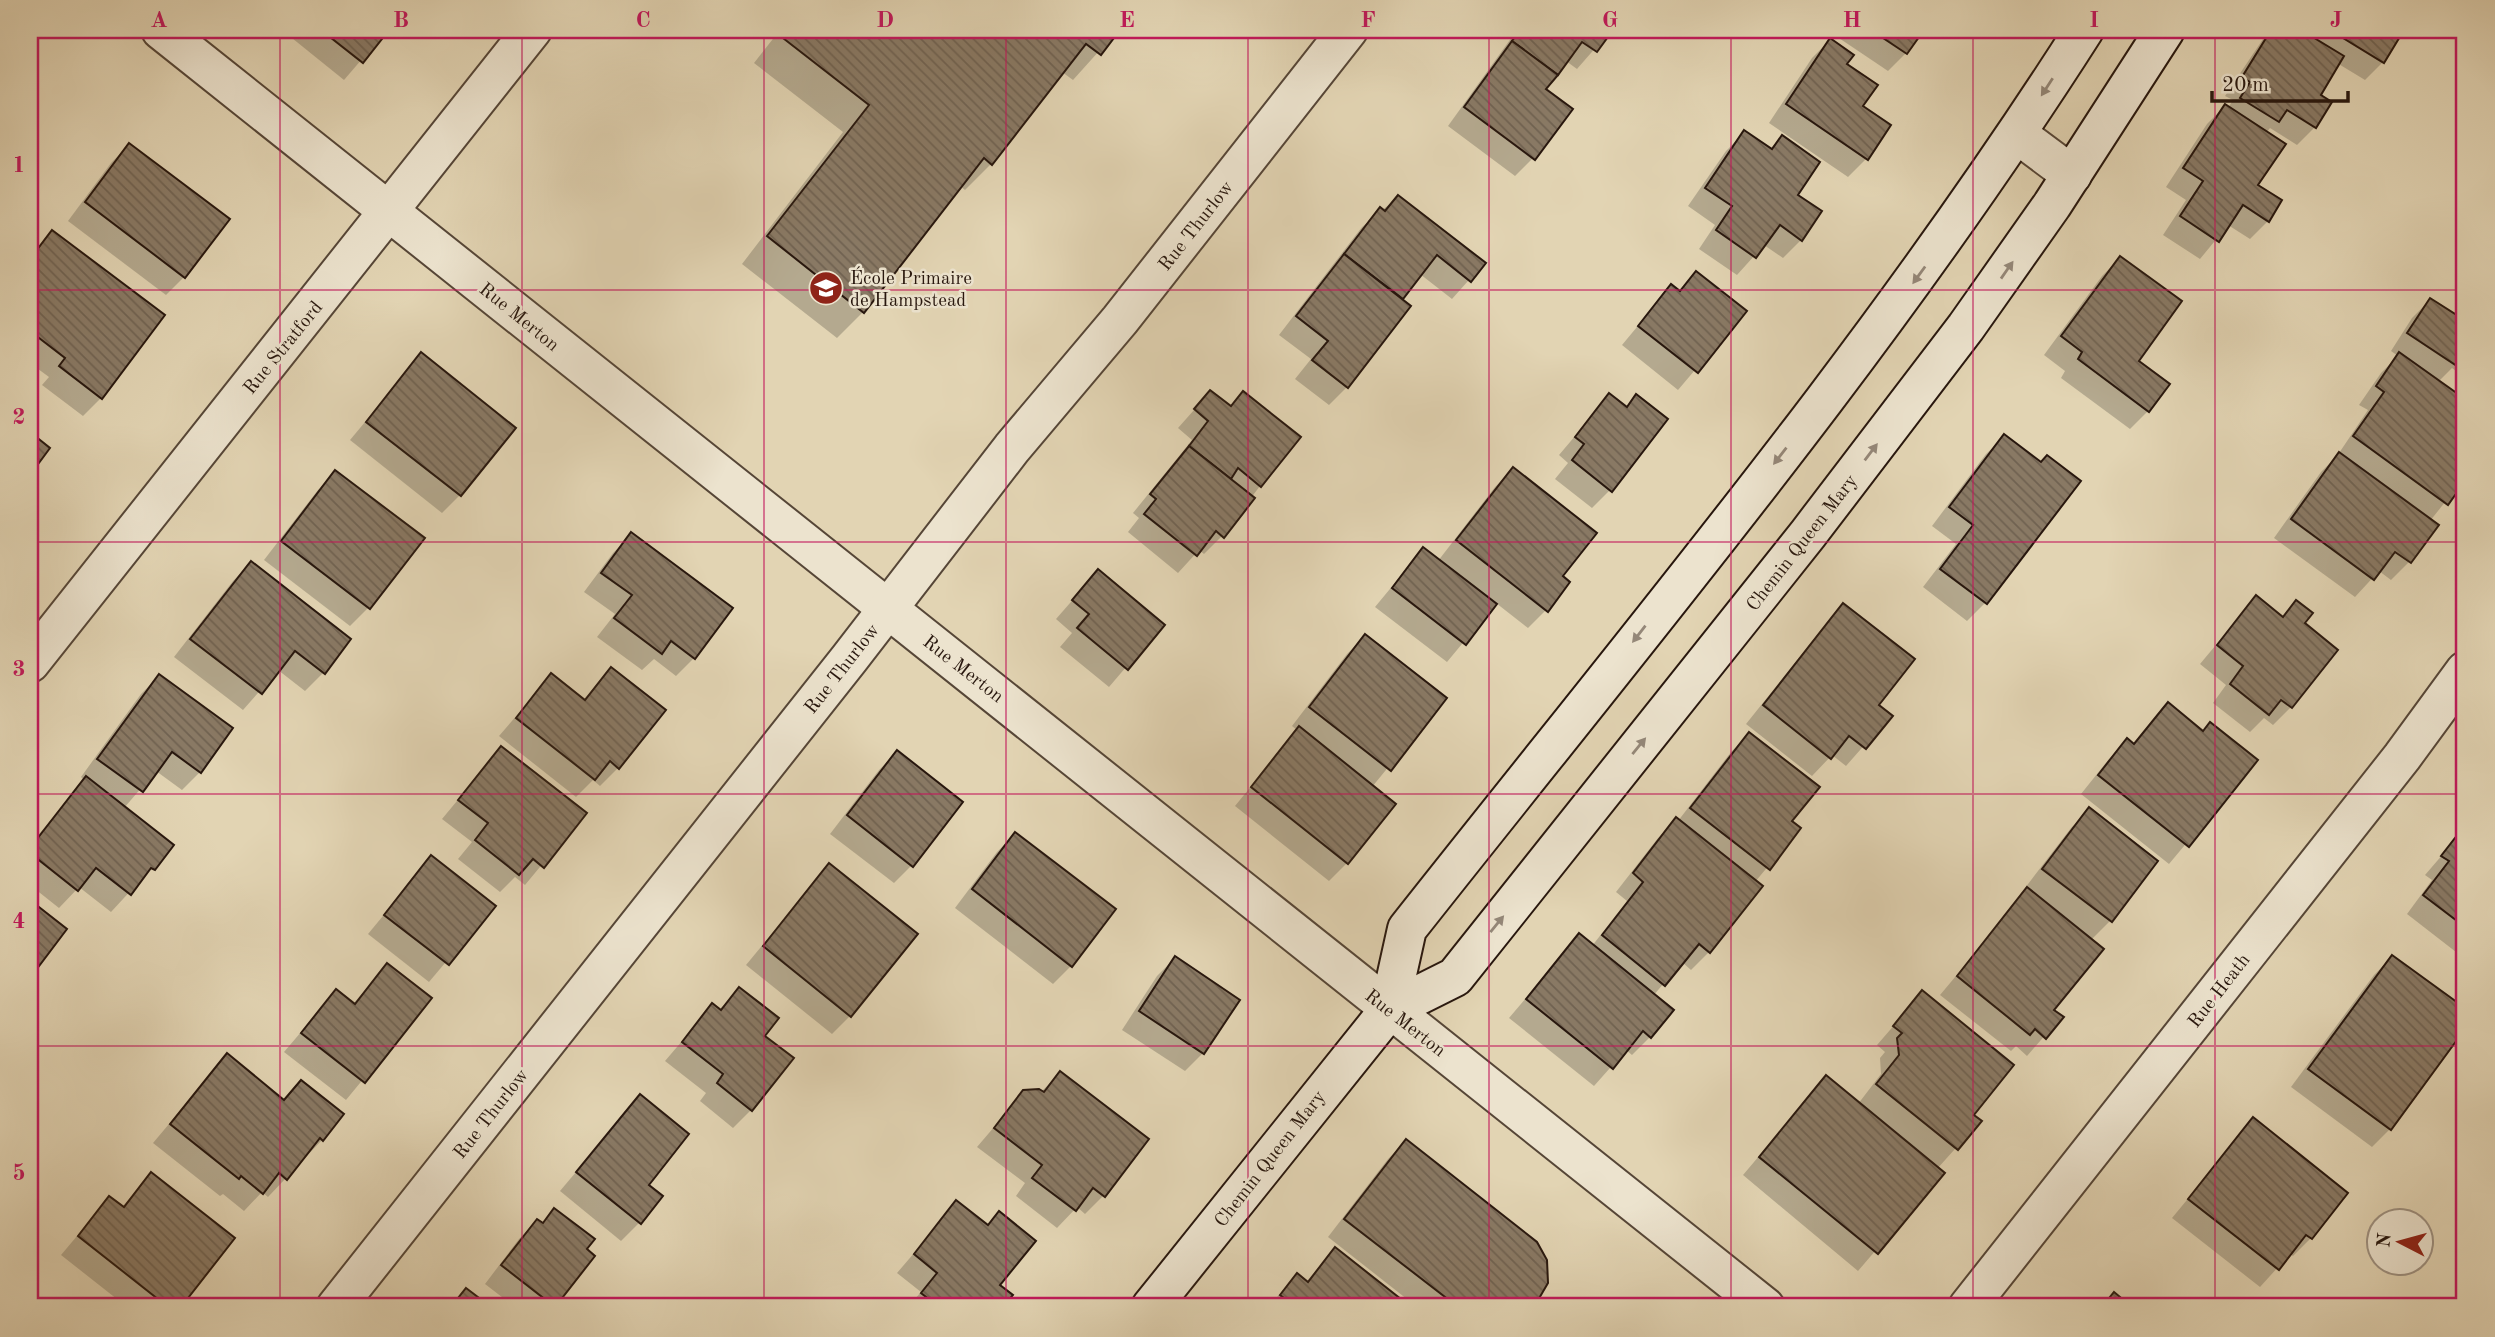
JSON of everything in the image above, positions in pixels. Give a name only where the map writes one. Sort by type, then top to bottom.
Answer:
[{"type":"street","name":"Rue Merton","points":[[162,30],[1765,1307]]},
{"type":"street","name":"Rue Stratford","points":[[30,663],[532,30]]},
{"type":"street","name":"Rue Thurlow","points":[[336,1307],[1012,449],[1129,310],[1348,30]]},
{"type":"street","name":"Chemin Queen Mary","points":[[1389,1010],[1407,929],[1858,356],[2017,134],[2084,30]]},
{"type":"street","name":"Chemin Queen Mary","points":[[1151,1307],[1389,1010],[1455,977],[1808,534],[1966,327],[2072,175],[2165,30]]},
{"type":"street","points":[[2017,134],[2072,175]]},
{"type":"street","name":"Rue Heath","points":[[1968,1307],[2402,757],[2465,671]]},
{"type":"building","points":[[321,30],[389,30],[363,63]]},
{"type":"building","points":[[784,30],[1120,30],[1101,55],[1086,44],[992,165],[984,158],[864,313],[767,236],[869,105],[779,35]]},
{"type":"building","points":[[1520,30],[1613,30],[1597,52],[1582,42],[1558,75],[1512,41]]},
{"type":"building","points":[[1871,30],[1924,30],[1907,54]]},
{"type":"building","points":[[2271,30],[2301,30],[2344,56],[2321,95],[2332,102],[2316,128],[2287,110],[2279,122],[2240,98],[2250,82],[2242,77]]},
{"type":"building","points":[[2330,30],[2404,30],[2384,63]]},
{"type":"building","points":[[1830,38],[1854,55],[1847,64],[1878,85],[1863,106],[1891,125],[1868,160],[1786,104]]},
{"type":"building","points":[[1512,41],[1558,75],[1546,89],[1573,109],[1535,160],[1464,107]]},
{"type":"building","points":[[2225,104],[2286,144],[2258,185],[2282,200],[2269,222],[2243,205],[2219,242],[2180,216],[2203,181],[2183,168]]},
{"type":"building","points":[[1744,130],[1772,149],[1782,135],[1820,162],[1798,195],[1822,211],[1802,241],[1780,225],[1756,258],[1716,230],[1732,206],[1705,188]]},
{"type":"building","points":[[129,143],[230,219],[185,278],[85,202]]},
{"type":"building","points":[[1398,195],[1486,263],[1471,282],[1437,255],[1403,299],[1344,254],[1380,207],[1385,211]]},
{"type":"building","points":[[52,230],[165,315],[102,399],[59,366],[65,358],[30,331],[30,259]]},
{"type":"building","points":[[1344,254],[1411,306],[1348,388],[1312,360],[1328,341],[1296,316]]},
{"type":"building","points":[[2120,256],[2182,301],[2139,361],[2170,384],[2149,412],[2078,359],[2082,352],[2061,336]]},
{"type":"building","points":[[1696,271],[1747,311],[1698,373],[1638,326],[1671,284],[1680,291]]},
{"type":"building","points":[[2430,298],[2460,317],[2465,309],[2465,353],[2457,366],[2407,333]]},
{"type":"building","points":[[421,352],[516,428],[461,496],[366,422]]},
{"type":"building","points":[[2399,352],[2465,399],[2465,481],[2448,505],[2353,436],[2384,392],[2376,386]]},
{"type":"building","points":[[1210,390],[1231,406],[1243,391],[1301,437],[1261,487],[1238,468],[1231,479],[1189,446],[1208,421],[1194,409]]},
{"type":"building","points":[[1609,393],[1627,407],[1636,394],[1668,419],[1612,492],[1572,460],[1584,444],[1575,437]]},
{"type":"building","points":[[30,432],[50,448],[30,475]]},
{"type":"building","points":[[2004,434],[2041,462],[2047,455],[2081,481],[1987,604],[1940,569],[1973,525],[1949,507]]},
{"type":"building","points":[[1189,446],[1255,498],[1224,538],[1216,531],[1197,556],[1144,514],[1156,499],[1150,494]]},
{"type":"building","points":[[2339,452],[2439,525],[2411,563],[2395,552],[2374,580],[2291,519]]},
{"type":"building","points":[[1513,467],[1597,533],[1563,576],[1570,582],[1548,612],[1456,540]]},
{"type":"building","points":[[335,470],[425,538],[370,609],[281,541]]},
{"type":"building","points":[[631,532],[733,608],[695,659],[671,641],[662,654],[614,618],[632,595],[601,573]]},
{"type":"building","points":[[1423,547],[1497,604],[1466,645],[1392,588]]},
{"type":"building","points":[[251,561],[351,639],[325,674],[295,651],[262,694],[190,639]]},
{"type":"building","points":[[1098,569],[1165,625],[1128,670],[1077,628],[1089,614],[1072,600]]},
{"type":"building","points":[[2256,595],[2283,617],[2296,600],[2313,613],[2305,623],[2338,650],[2292,708],[2281,700],[2269,715],[2230,684],[2243,666],[2217,645]]},
{"type":"building","points":[[1843,603],[1915,659],[1879,705],[1893,716],[1866,749],[1849,736],[1831,759],[1763,705]]},
{"type":"building","points":[[1365,634],[1447,698],[1391,771],[1309,707]]},
{"type":"building","points":[[611,667],[666,710],[619,769],[610,761],[595,780],[516,718],[551,673],[585,700]]},
{"type":"building","points":[[159,674],[233,728],[201,773],[172,752],[143,792],[97,759]]},
{"type":"building","points":[[2168,702],[2203,731],[2210,722],[2258,760],[2189,847],[2098,775],[2127,738],[2134,744]]},
{"type":"building","points":[[1299,726],[1396,804],[1348,864],[1251,787]]},
{"type":"building","points":[[1749,732],[1820,787],[1792,821],[1801,828],[1770,870],[1690,808]]},
{"type":"building","points":[[501,746],[587,813],[544,868],[533,859],[519,875],[475,840],[488,823],[458,800]]},
{"type":"building","points":[[897,750],[963,802],[913,867],[847,815]]},
{"type":"building","points":[[86,776],[174,845],[155,870],[151,868],[131,895],[96,868],[78,891],[30,853],[30,848]]},
{"type":"building","points":[[2089,807],[2158,861],[2112,922],[2042,869]]},
{"type":"building","points":[[1676,817],[1763,886],[1710,953],[1699,944],[1665,986],[1602,935],[1643,882],[1633,873]]},
{"type":"building","points":[[2462,829],[2465,832],[2465,927],[2423,895],[2449,861],[2441,856]]},
{"type":"building","points":[[1015,832],[1116,909],[1072,967],[972,889]]},
{"type":"building","points":[[431,855],[496,906],[449,965],[384,915]]},
{"type":"building","points":[[829,863],[918,934],[851,1017],[763,946]]},
{"type":"building","points":[[2027,887],[2104,949],[2054,1010],[2064,1017],[2046,1039],[2035,1029],[2030,1035],[1957,976]]},
{"type":"building","points":[[30,900],[67,929],[30,978]]},
{"type":"building","points":[[1579,933],[1674,1010],[1651,1038],[1643,1031],[1613,1069],[1526,999]]},
{"type":"building","points":[[2392,955],[2465,1008],[2465,1029],[2391,1130],[2308,1069]]},
{"type":"building","points":[[1175,956],[1240,1000],[1204,1054],[1139,1011]]},
{"type":"building","points":[[387,963],[432,998],[365,1083],[301,1033],[336,989],[355,1004]]},
{"type":"building","points":[[739,987],[779,1018],[765,1036],[794,1058],[752,1111],[717,1083],[723,1074],[682,1042],[712,1003],[721,1010]]},
{"type":"building","points":[[1922,990],[2014,1065],[1974,1115],[1982,1121],[1958,1150],[1876,1084],[1899,1055],[1897,1038],[1902,1033],[1893,1026]]},
{"type":"building","points":[[227,1053],[284,1100],[301,1080],[344,1114],[323,1141],[320,1138],[287,1180],[279,1173],[263,1194],[241,1176],[239,1179],[170,1124]]},
{"type":"building","points":[[1060,1071],[1149,1139],[1105,1197],[1093,1188],[1076,1211],[1032,1178],[1042,1165],[994,1128],[1023,1090],[1039,1089],[1044,1092]]},
{"type":"building","points":[[1826,1075],[1945,1173],[1878,1254],[1759,1157]]},
{"type":"building","points":[[640,1094],[689,1134],[649,1185],[663,1196],[641,1224],[576,1172]]},
{"type":"building","points":[[2253,1117],[2348,1193],[2312,1239],[2306,1235],[2279,1270],[2188,1199]]},
{"type":"building","points":[[1406,1139],[1537,1242],[1547,1260],[1548,1283],[1534,1307],[1458,1307],[1344,1219]]},
{"type":"building","points":[[151,1172],[235,1238],[181,1307],[168,1307],[78,1236],[109,1196],[124,1207]]},
{"type":"building","points":[[956,1200],[988,1225],[999,1211],[1036,1241],[1000,1285],[1013,1295],[1003,1307],[939,1307],[921,1293],[937,1273],[914,1254]]},
{"type":"building","points":[[554,1208],[595,1239],[587,1249],[595,1256],[555,1307],[501,1265],[537,1219],[543,1223]]},
{"type":"building","points":[[1335,1247],[1411,1307],[1296,1307],[1280,1295],[1297,1273],[1308,1282]]},
{"type":"building","points":[[466,1288],[491,1307],[451,1307]]},
{"type":"building","points":[[2114,1292],[2132,1307],[2102,1307]]},
{"type":"place","name":"École Primaire de Hampstead","points":[[826,288]]}]
